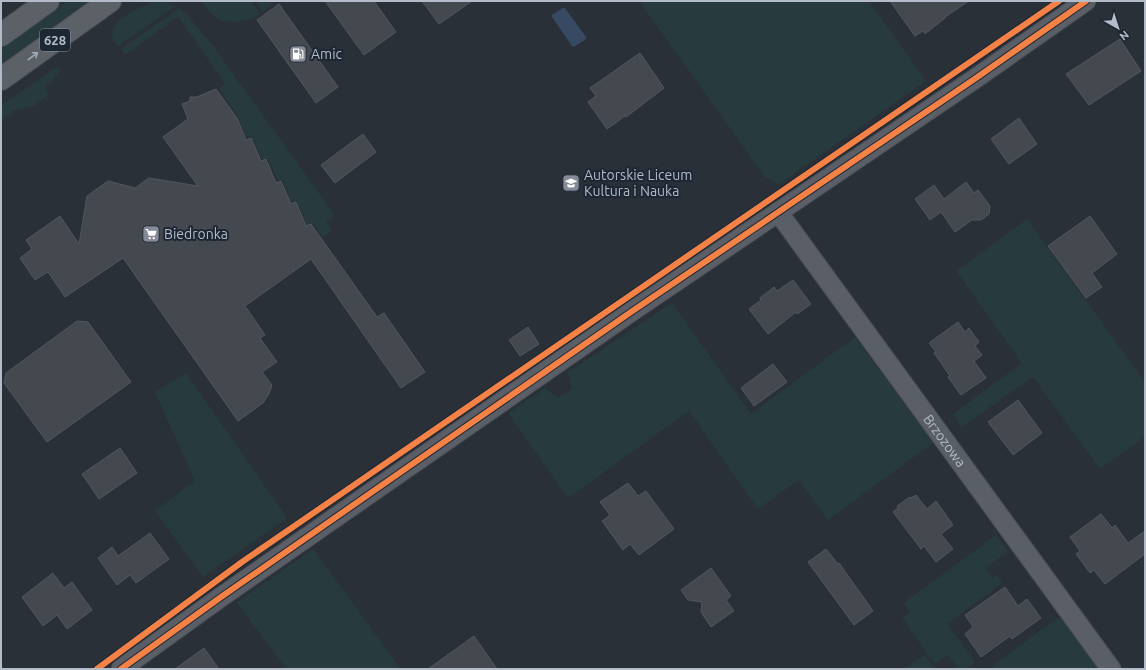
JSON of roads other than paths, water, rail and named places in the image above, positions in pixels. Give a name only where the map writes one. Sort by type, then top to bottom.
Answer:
[{"type":"main road","name":"628","points":[[1,35],[48,1]]},
{"type":"main road","name":"628","points":[[1,79],[110,1]]},
{"type":"street","points":[[122,669],[196,614],[438,445],[667,287],[976,78],[1086,1]]},
{"type":"street","name":"Brzozowa","points":[[778,212],[1110,669]]},
{"type":"water","points":[[565,8],[586,37],[586,39],[574,47],[552,17],[552,15]]},
{"type":"place","name":"Amic","points":[[298,54]]},
{"type":"place","name":"Autorskie Liceum Kultura i Nauka","points":[[571,183]]},
{"type":"place","name":"Biedronka","points":[[151,234]]}]
